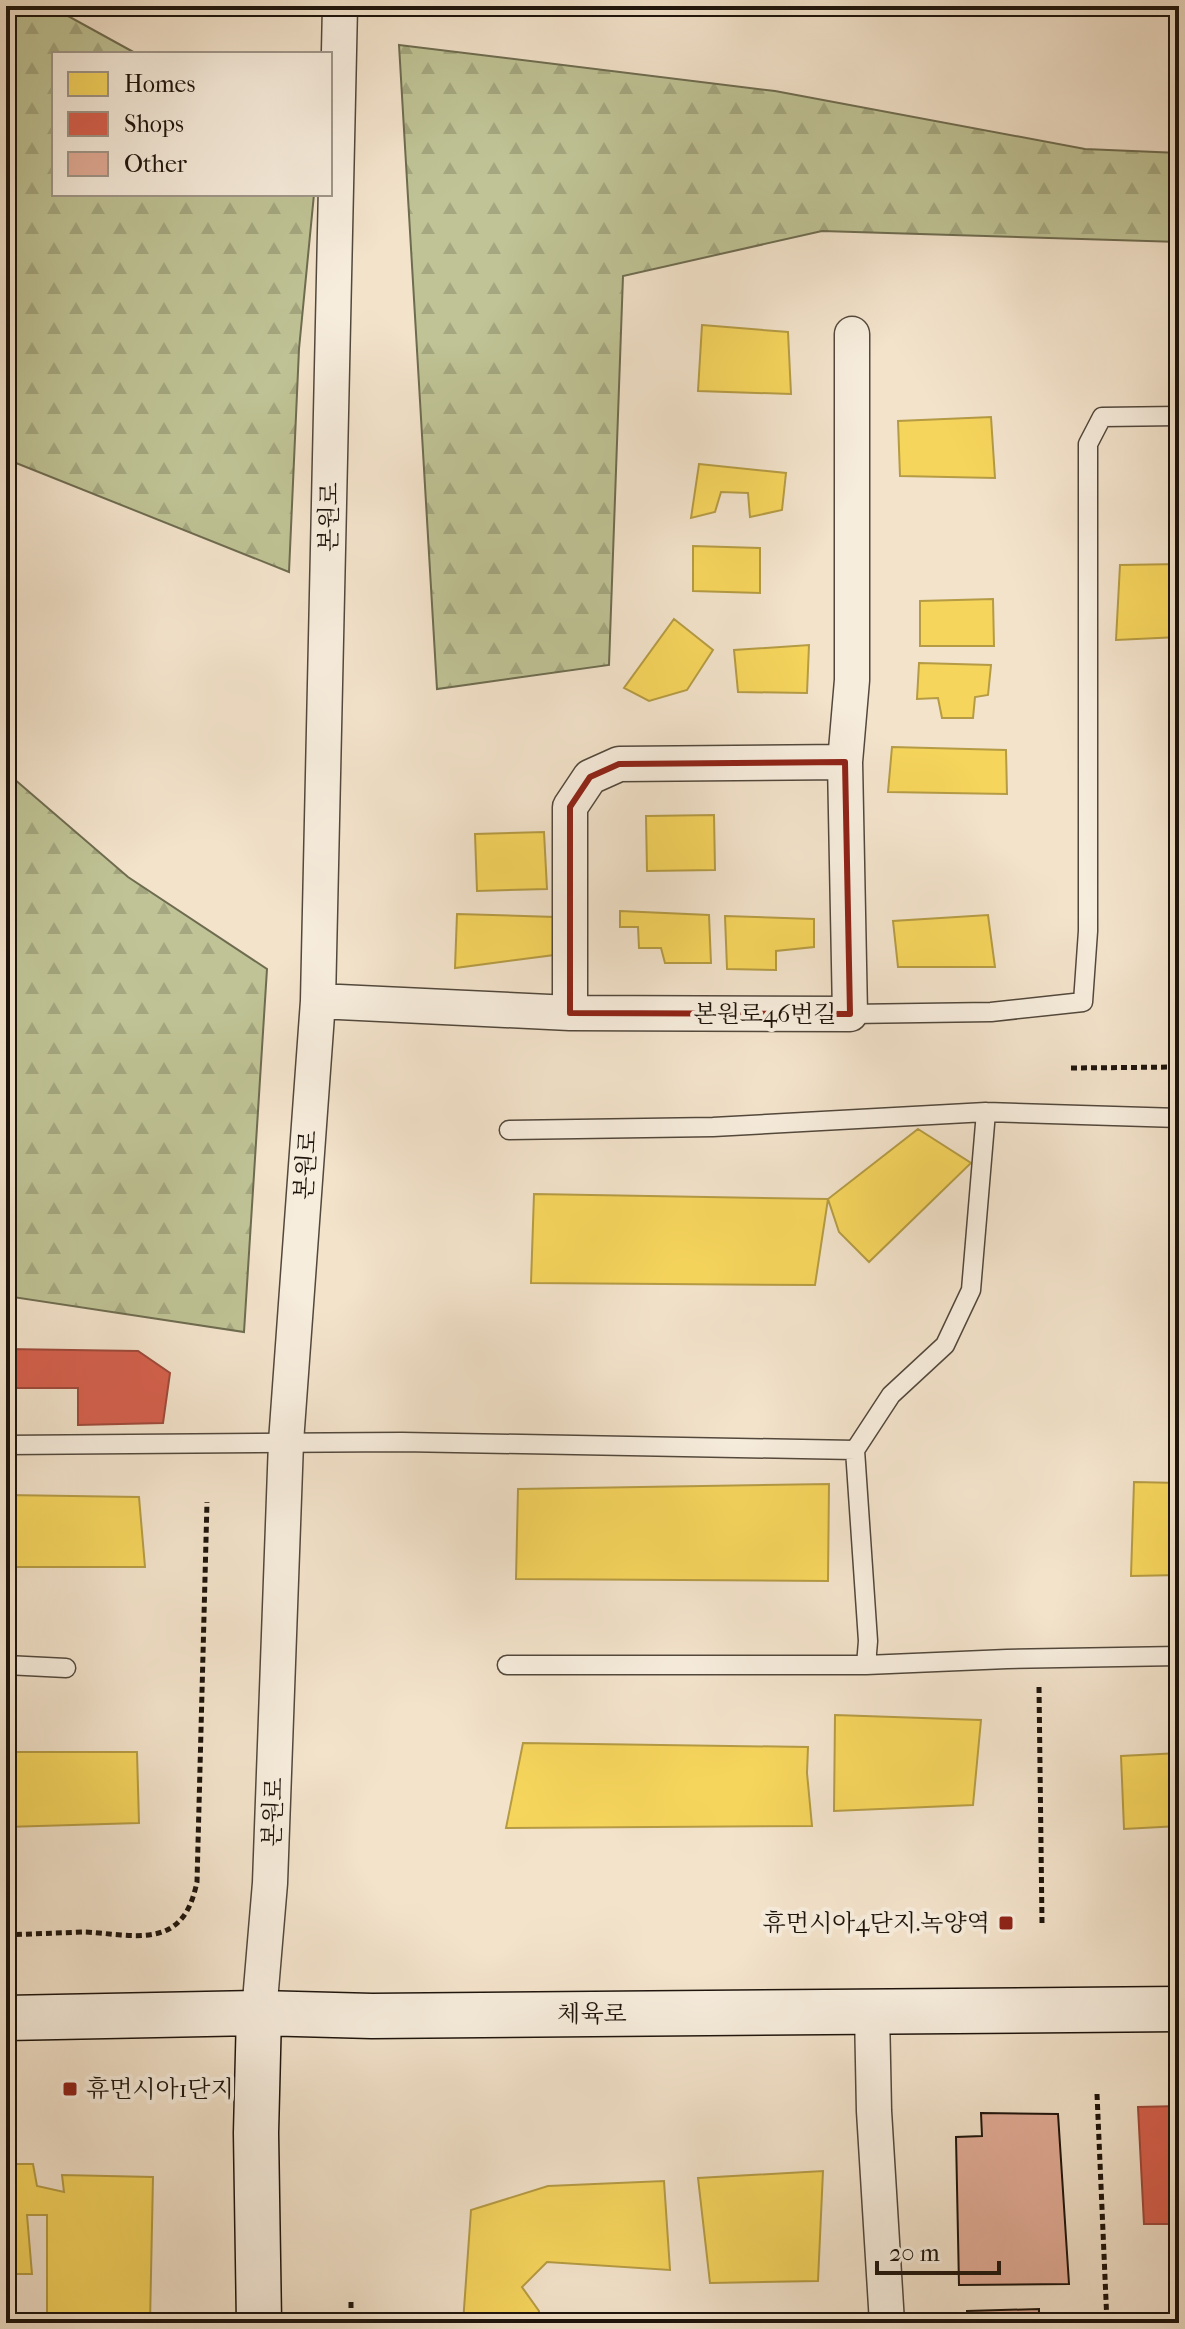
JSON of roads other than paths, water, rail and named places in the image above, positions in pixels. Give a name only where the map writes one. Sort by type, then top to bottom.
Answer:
[{"type":"street","name":"본원로","points":[[259,2323],[256,2133],[259,2013],[270,1883],[286,1442],[318,1001],[340,6]]},
{"type":"street","name":"본원로46번길","points":[[318,1001],[570,1013],[850,1014],[845,762],[852,680],[852,334]]},
{"type":"street","points":[[570,1013],[570,807],[590,777],[619,764],[845,762]]},
{"type":"street","name":"체육로","points":[[6,2018],[259,2013],[372,2016],[1179,2009]]},
{"type":"street","points":[[872,2012],[874,2111],[887,2323]]},
{"type":"lane","points":[[850,1014],[991,1012],[1083,1002],[1088,931],[1088,444],[1102,417],[1179,416]]},
{"type":"lane","points":[[866,1665],[868,1641],[855,1450],[891,1395],[945,1345],[971,1290],[986,1112]]},
{"type":"lane","points":[[509,1130],[713,1127],[986,1112],[1179,1118]]},
{"type":"lane","points":[[6,1445],[286,1442],[855,1450]]},
{"type":"lane","points":[[507,1665],[866,1665],[1179,1656]]},
{"type":"lane","points":[[6,1665],[66,1668]]},
{"type":"place","name":"휴먼시아4단지.녹양역","points":[[1006,1923]]},
{"type":"place","name":"휴먼시아1단지","points":[[70,2089]]}]
